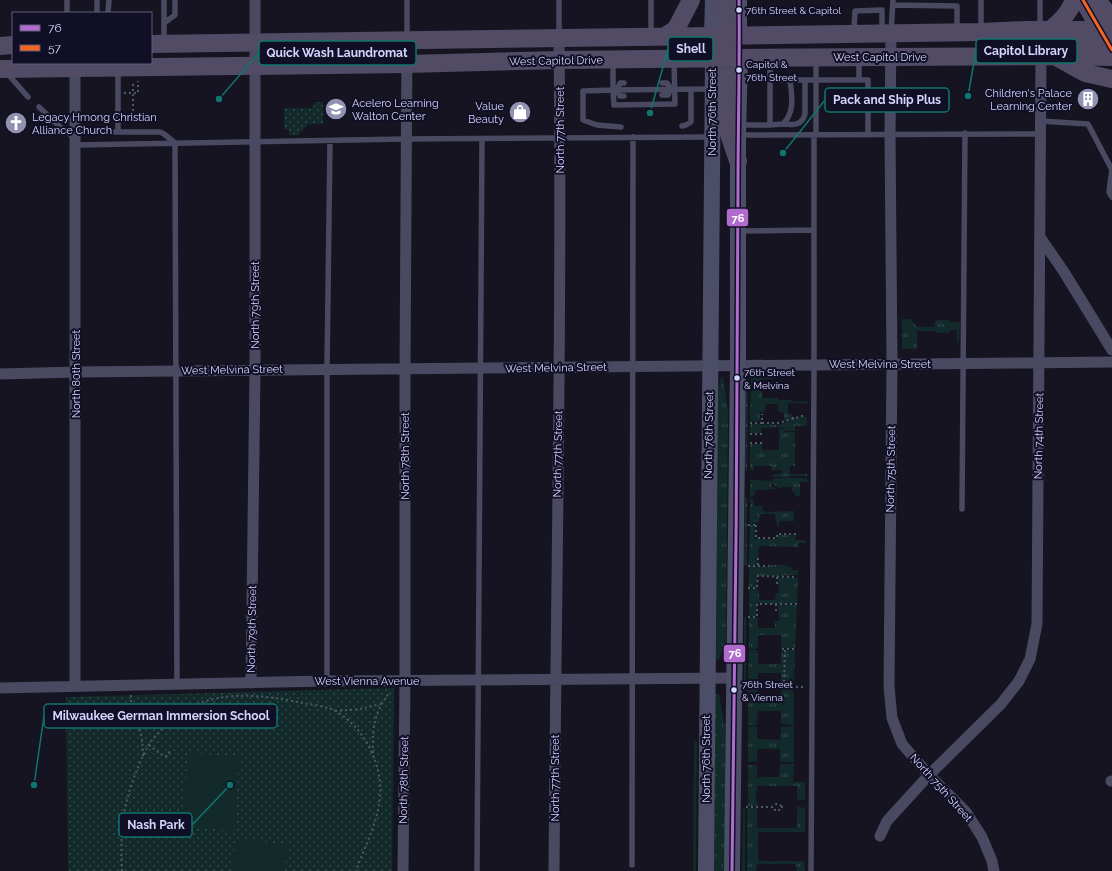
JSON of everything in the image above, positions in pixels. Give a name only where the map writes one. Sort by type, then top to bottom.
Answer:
[{"type":"main road","points":[[658,36],[676,29],[691,0]]},
{"type":"main road","name":"North 76th Street","points":[[713,0],[726,35],[726,58],[738,130],[738,364],[732,871]]},
{"type":"main road","points":[[724,0],[726,35]]},
{"type":"main road","name":"North 76th Street","points":[[706,871],[712,89],[726,58],[726,35],[739,0]]},
{"type":"main road","points":[[1045,30],[1069,12],[1074,0]]},
{"type":"main road","points":[[1083,0],[1110,35]]},
{"type":"main road","points":[[1097,0],[1110,35]]},
{"type":"main road","name":"West Capitol Drive","points":[[158,44],[1045,30],[1110,35]]},
{"type":"main road","points":[[955,57],[977,42],[981,32]]},
{"type":"main road","points":[[1049,56],[1110,35]]},
{"type":"main road","points":[[0,46],[12,46]]},
{"type":"main road","points":[[1049,56],[1085,73],[1112,79]]},
{"type":"main road","name":"West Capitol Drive","points":[[2,69],[76,66],[118,68],[726,58],[1112,57]]},
{"type":"main road","points":[[726,58],[728,131],[738,161]]},
{"type":"street","name":"North 79th Street","points":[[251,682],[255,370],[255,0]]},
{"type":"street","name":"North 75th Street","points":[[886,33],[890,57],[892,364],[889,686],[892,718],[902,744],[929,775],[966,812],[987,848],[994,871]]},
{"type":"street","name":"North 77th Street","points":[[554,871],[559,368],[559,38]]},
{"type":"street","name":"North 78th Street","points":[[403,871],[405,681],[405,139],[407,41]]},
{"type":"street","name":"North 74th Street","points":[[880,836],[887,821],[929,775],[1001,704],[1019,681],[1030,659],[1037,624],[1041,121],[1049,56]]},
{"type":"street","name":"North 80th Street","points":[[75,686],[76,66]]},
{"type":"street","points":[[1040,238],[1064,272],[1112,350]]},
{"type":"street","name":"West Melvina Street","points":[[0,374],[633,367],[738,364],[964,364],[1112,362]]},
{"type":"street","name":"West Vienna Avenue","points":[[0,688],[251,682],[735,678]]},
{"type":"lane","points":[[66,12],[67,0]]},
{"type":"lane","points":[[97,0],[97,12]]},
{"type":"lane","points":[[108,12],[109,0]]},
{"type":"lane","points":[[158,44],[164,23],[164,0]]},
{"type":"lane","points":[[164,23],[176,15],[176,0]]},
{"type":"lane","points":[[407,41],[408,0]]},
{"type":"lane","points":[[559,0],[559,38]]},
{"type":"lane","points":[[652,0],[658,36]]},
{"type":"lane","points":[[981,0],[981,32]]},
{"type":"lane","points":[[1040,0],[1045,30]]},
{"type":"lane","points":[[886,33],[893,3],[956,6],[957,31]]},
{"type":"lane","points":[[859,57],[860,80]]},
{"type":"lane","points":[[770,58],[770,125]]},
{"type":"lane","points":[[811,871],[816,58]]},
{"type":"lane","points":[[613,60],[615,90],[614,105],[675,104],[673,89],[674,59]]},
{"type":"lane","points":[[118,68],[118,132]]},
{"type":"lane","points":[[2,69],[28,97]]},
{"type":"lane","points":[[770,80],[868,80],[868,135]]},
{"type":"lane","points":[[783,124],[789,118],[791,111],[790,80]]},
{"type":"lane","points":[[738,130],[770,125],[794,125],[799,123],[805,114],[805,80]]},
{"type":"lane","points":[[615,90],[620,83],[624,83]]},
{"type":"lane","points":[[662,83],[667,83],[673,89]]},
{"type":"lane","points":[[662,95],[668,95],[673,89]]},
{"type":"lane","points":[[682,126],[691,122],[691,89]]},
{"type":"lane","points":[[620,126],[597,125],[583,120],[583,91],[712,89]]},
{"type":"lane","points":[[615,90],[620,96],[624,96]]},
{"type":"lane","points":[[39,107],[59,126],[76,139],[175,144],[405,139],[712,137]]},
{"type":"lane","points":[[1041,121],[1088,124],[1112,168],[1109,192],[1112,197]]},
{"type":"lane","points":[[738,130],[815,135],[1041,134]]},
{"type":"lane","points":[[76,139],[118,132],[160,132],[175,144],[177,684]]},
{"type":"lane","points":[[962,509],[965,134]]},
{"type":"lane","points":[[632,865],[631,679],[633,137]]},
{"type":"lane","points":[[477,871],[482,139]]},
{"type":"lane","points":[[327,681],[327,370],[330,141]]},
{"type":"lane","points":[[738,231],[814,230]]},
{"type":"path","points":[[134,93],[138,93],[138,80]]},
{"type":"path","points":[[134,84],[134,123]]},
{"type":"path","points":[[762,414],[762,423]]},
{"type":"path","points":[[793,414],[793,419]]},
{"type":"path","points":[[749,423],[779,423],[805,415]]},
{"type":"path","points":[[749,434],[762,434]]},
{"type":"path","points":[[749,442],[762,442]]},
{"type":"path","points":[[748,524],[756,524],[756,538],[777,538],[777,534],[797,534]]},
{"type":"path","points":[[758,558],[758,566]]},
{"type":"path","points":[[748,566],[768,566]]},
{"type":"path","points":[[748,588],[758,588],[758,576],[797,577]]},
{"type":"path","points":[[777,577],[777,584]]},
{"type":"path","points":[[748,617],[757,617],[757,604],[797,604]]},
{"type":"path","points":[[776,604],[776,611]]},
{"type":"path","points":[[794,650],[783,649],[783,687],[812,687]]},
{"type":"path","points":[[373,756],[375,722],[381,704],[390,692]]},
{"type":"path","points":[[122,871],[123,822],[127,802],[135,776],[149,745],[167,724],[183,711],[199,704],[216,698],[233,696],[267,696],[326,708],[333,711],[351,723],[371,749],[380,781],[380,797],[376,818],[356,871]]},
{"type":"path","points":[[333,711],[360,709],[381,704]]},
{"type":"path","points":[[143,757],[143,742],[138,724],[129,706],[152,716],[178,715]]},
{"type":"path","points":[[149,745],[163,756],[167,756],[171,749]]},
{"type":"path","points":[[746,807],[774,807],[776,804],[779,804],[781,807],[786,807]]},
{"type":"path","points":[[774,807],[776,811],[781,807]]},
{"type":"green space","points":[[316,102],[323,102],[323,124],[309,124],[298,135],[289,135],[289,129],[284,129],[284,108],[311,108]]},
{"type":"green space","points":[[902,319],[910,319],[917,327],[934,327],[936,320],[960,322],[959,341],[957,341],[957,330],[950,330],[949,333],[917,331],[917,349],[902,349]]},
{"type":"green space","points":[[751,376],[776,376],[773,379],[762,379],[762,398],[778,398],[778,400],[791,400],[792,402],[807,401],[808,403],[788,403],[788,414],[792,414],[792,419],[784,421],[784,413],[778,411],[778,404],[766,404],[764,412],[760,412],[760,421],[750,421]]},
{"type":"green space","points":[[723,377],[728,411],[726,640],[724,650],[718,660],[716,660],[718,389],[721,378]]},
{"type":"green space","points":[[746,393],[748,393],[747,470],[745,470]]},
{"type":"green space","points":[[802,416],[807,417],[807,426],[795,426],[795,431],[786,431],[781,427],[761,428],[761,433],[750,433],[750,424],[778,425]]},
{"type":"green space","points":[[779,428],[786,432],[795,432],[795,466],[790,466],[790,474],[807,474],[808,476],[772,477],[772,475],[782,473],[782,470],[772,470],[771,466],[754,466],[754,470],[750,470],[750,444],[762,444],[762,450],[779,450]]},
{"type":"green space","points":[[774,478],[807,478],[808,482],[800,482],[800,496],[795,496],[795,492],[792,491],[792,488],[790,487],[786,486],[779,488],[772,483],[771,487],[777,489],[756,490],[754,496],[750,497],[750,480],[773,481]]},
{"type":"green space","points":[[745,498],[747,498],[747,565],[744,565]]},
{"type":"green space","points":[[750,499],[753,499],[754,506],[763,506],[762,509],[765,512],[794,511],[794,521],[779,521],[779,526],[777,526],[775,514],[760,514],[759,522],[750,524]]},
{"type":"green space","points":[[750,525],[755,526],[755,539],[778,539],[778,535],[795,535],[795,540],[805,540],[806,543],[798,543],[798,547],[759,546],[757,565],[749,565]]},
{"type":"green space","points":[[769,565],[785,565],[792,568],[792,570],[798,570],[798,575],[757,576],[757,588],[749,587],[749,566],[769,567]]},
{"type":"green space","points":[[778,577],[798,578],[797,604],[757,603],[756,616],[749,616],[749,589],[756,589],[759,591],[759,600],[775,600],[776,593],[779,593]]},
{"type":"green space","points":[[778,605],[794,605],[797,607],[795,649],[781,648],[781,635],[758,635],[758,647],[756,649],[749,649],[749,617],[756,617],[758,619],[758,628],[775,628],[775,621],[779,621]]},
{"type":"green space","points":[[744,617],[746,617],[746,686],[744,686]]},
{"type":"green space","points":[[749,650],[756,650],[758,652],[758,664],[781,664],[781,651],[795,650],[794,686],[781,686],[781,673],[758,673],[758,685],[748,686]]},
{"type":"green space","points":[[394,688],[392,871],[68,871],[66,697]]},
{"type":"green space","points":[[753,688],[758,690],[758,702],[781,702],[781,689],[793,688],[794,725],[781,724],[781,711],[758,711],[756,725],[748,725],[748,689]]},
{"type":"green space","points":[[715,694],[719,694],[725,727],[725,871],[714,871]]},
{"type":"green space","points":[[756,726],[757,739],[780,740],[781,727],[794,726],[794,762],[780,762],[780,749],[757,749],[757,761],[748,762],[748,727]]},
{"type":"green space","points":[[694,741],[697,741],[696,871],[693,871]]},
{"type":"green space","points":[[188,753],[239,757],[234,831],[183,825]]},
{"type":"green space","points":[[780,764],[794,764],[793,782],[805,782],[805,800],[797,800],[797,786],[757,786],[756,799],[758,806],[748,806],[748,765],[757,766],[757,777],[779,777]]},
{"type":"green space","points":[[797,806],[800,808],[805,807],[805,832],[758,832],[758,861],[804,861],[805,871],[797,871],[796,864],[757,864],[756,871],[747,871],[747,808],[757,808],[757,828],[797,828]]},
{"type":"green space","points":[[743,808],[745,808],[745,871],[742,871]]},
{"type":"green space","points":[[235,840],[287,844],[285,871],[233,871]]},
{"type":"transit line","name":"76","points":[[732,871],[737,444],[739,0]]},
{"type":"transit line","name":"57","points":[[1083,0],[1112,50]]},
{"type":"place","name":"76th Street & Capitol","points":[[739,10]]},
{"type":"place","name":"Capitol & 76th Street","points":[[739,70]]},
{"type":"place","name":"Capitol Library","points":[[968,96]]},
{"type":"place","name":"Quick Wash Laundromat","points":[[219,99]]},
{"type":"place","name":"Children's Palace Learning Center","points":[[1088,99]]},
{"type":"place","name":"Acelero Learning Walton Center","points":[[336,109]]},
{"type":"place","name":"Value Beauty","points":[[520,112]]},
{"type":"place","name":"Shell","points":[[650,113]]},
{"type":"place","name":"Legacy Hmong Christian Alliance Church","points":[[16,123]]},
{"type":"place","name":"Pack and Ship Plus","points":[[783,153]]},
{"type":"place","name":"76th Street & Melvina","points":[[737,378]]},
{"type":"place","name":"76th Street & Vienna","points":[[734,690]]},
{"type":"place","name":"Milwaukee German Immersion School","points":[[34,785]]},
{"type":"place","name":"Nash Park","points":[[230,785]]}]
